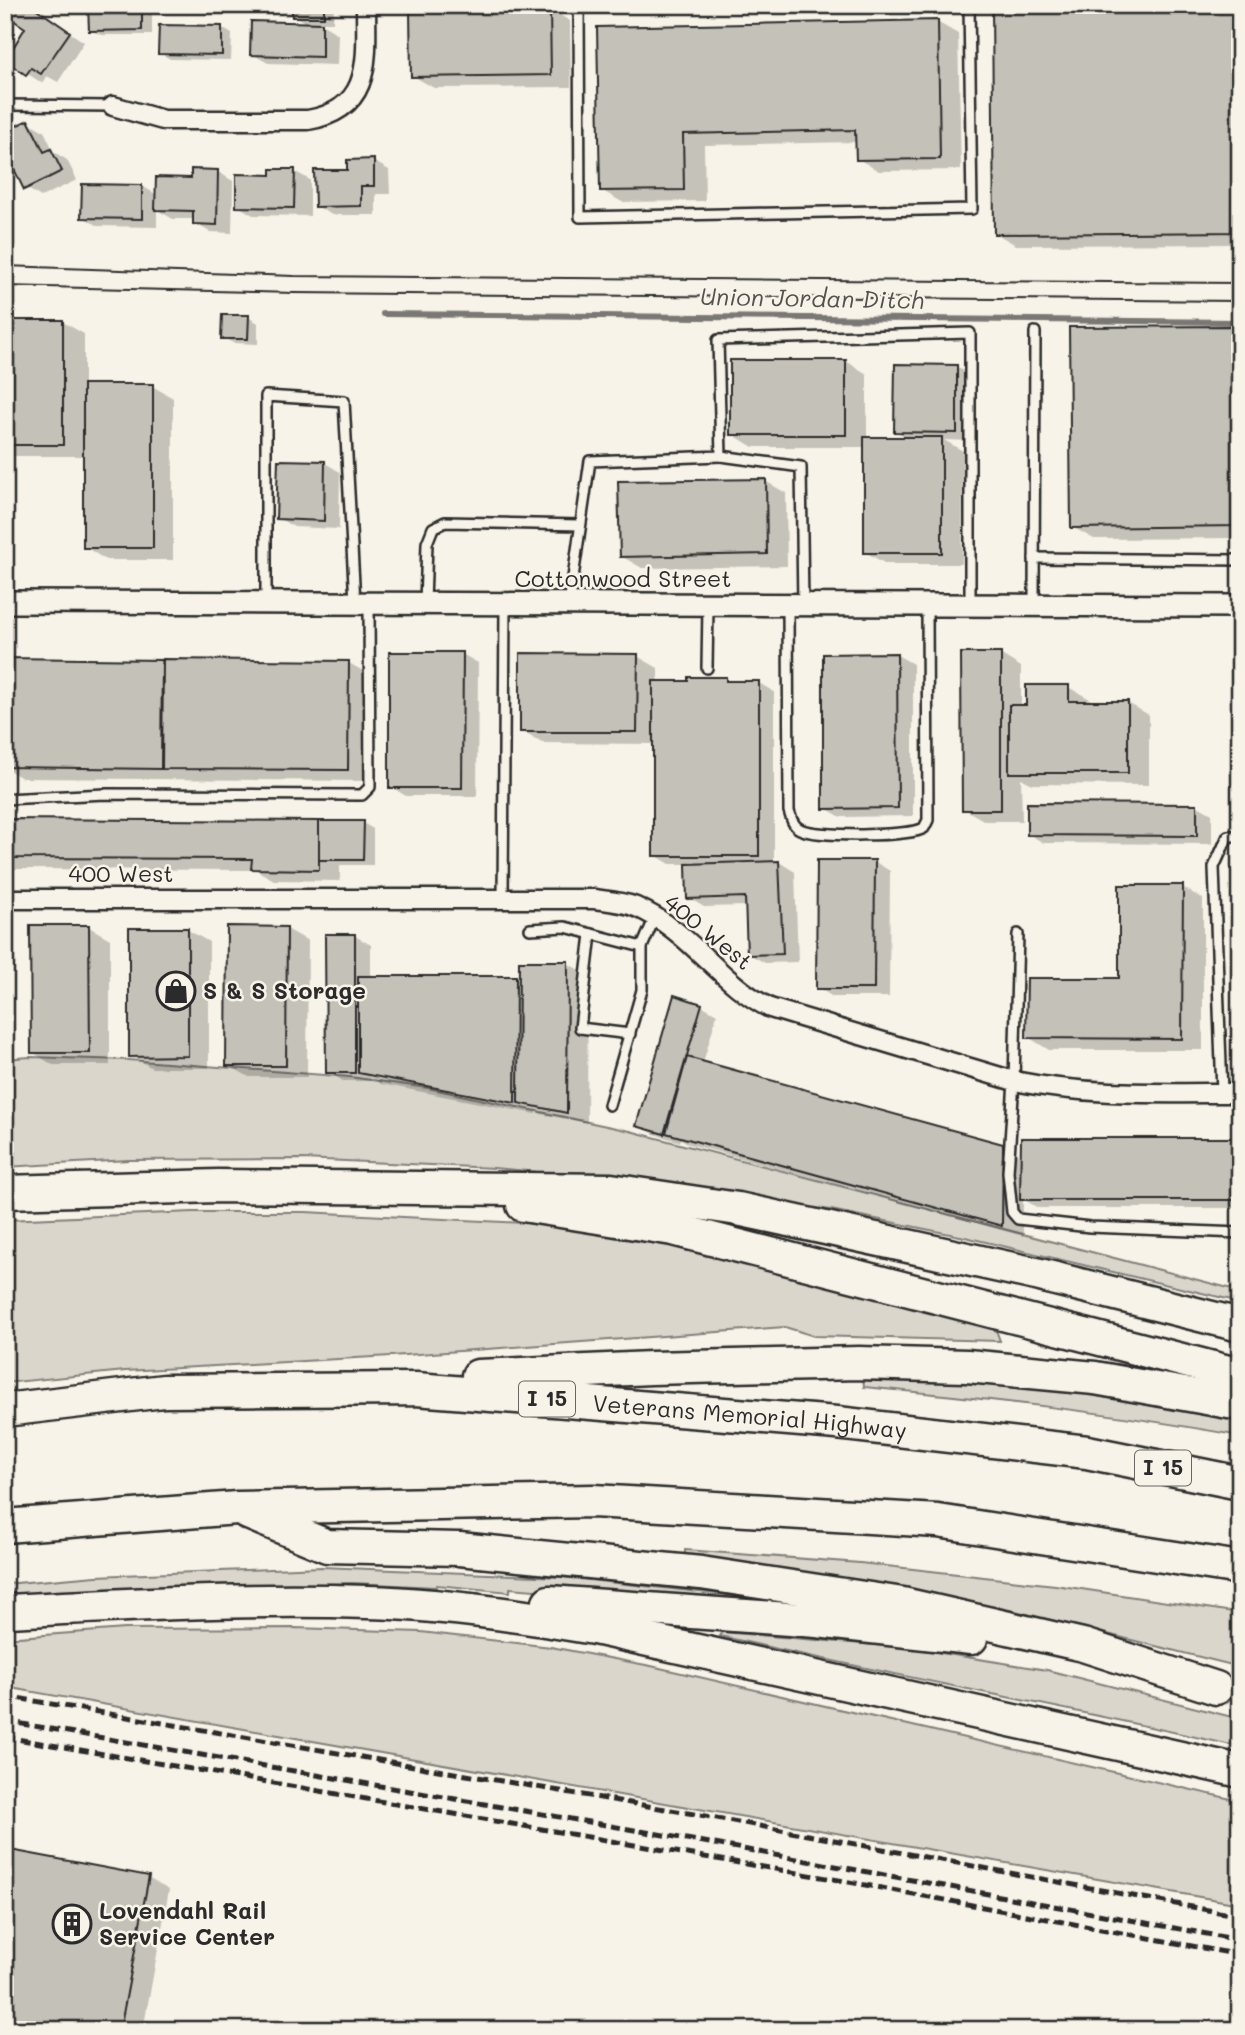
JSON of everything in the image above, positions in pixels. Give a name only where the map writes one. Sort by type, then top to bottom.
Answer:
[{"type":"highway","points":[[5,1192],[218,1186],[611,1190],[738,1209],[1036,1274],[1240,1325]]},
{"type":"highway","points":[[396,1187],[673,1228],[1240,1375]]},
{"type":"highway","points":[[164,1391],[651,1368],[872,1363],[967,1366],[1095,1378],[1240,1404]]},
{"type":"highway","name":"Veterans Memorial Highway","points":[[5,1410],[164,1391],[416,1389],[837,1423],[1087,1452],[1240,1483]]},
{"type":"highway","points":[[5,1526],[237,1508],[593,1501],[938,1521],[1240,1568]]},
{"type":"highway","points":[[237,1508],[327,1546],[459,1549],[687,1571],[903,1604],[1083,1645],[1228,1692]]},
{"type":"highway","points":[[5,1611],[219,1601],[369,1602],[454,1598],[524,1600],[875,1626],[991,1641],[1228,1692]]},
{"type":"highway","points":[[369,1602],[498,1612],[594,1628],[1240,1771]]},
{"type":"street","points":[[113,106],[163,120],[308,120],[329,115],[347,103],[363,80],[366,60],[366,5]]},
{"type":"street","name":"Cottonwood Street","points":[[5,602],[1240,606]]},
{"type":"street","name":"400 West","points":[[5,899],[614,901],[655,917],[743,992],[771,1008],[1014,1081],[1076,1090],[1231,1093]]},
{"type":"lane","points":[[579,5],[580,217],[972,209],[969,5]]},
{"type":"lane","points":[[5,105],[113,106]]},
{"type":"lane","points":[[1034,606],[1035,332]]},
{"type":"lane","points":[[721,456],[718,340],[970,333],[970,606]]},
{"type":"lane","points":[[5,799],[104,794],[362,795],[370,787],[362,605],[344,401],[266,396],[266,604]]},
{"type":"lane","points":[[569,605],[590,461],[721,456],[801,467],[796,606],[788,687],[791,820],[798,828],[808,831],[852,834],[911,833],[925,828],[928,820],[927,606]]},
{"type":"lane","points":[[425,605],[427,543],[433,528],[445,522],[580,525]]},
{"type":"lane","points":[[1034,558],[1240,560]]},
{"type":"lane","points":[[503,899],[505,605]]},
{"type":"lane","points":[[707,668],[708,606]]},
{"type":"lane","points":[[1231,1093],[1214,867],[1228,836],[1240,836]]},
{"type":"lane","points":[[609,1105],[642,990],[642,947],[655,917]]},
{"type":"lane","points":[[530,929],[565,927],[642,947]]},
{"type":"lane","points":[[591,934],[580,1028],[629,1034]]},
{"type":"lane","points":[[1018,934],[1014,1081],[1008,1172],[1012,1212],[1018,1219],[1090,1227],[1240,1233]]},
{"type":"shaded area","points":[[30,1057],[128,1060],[350,1077],[428,1088],[630,1131],[1240,1291],[1240,1302],[965,1237],[831,1210],[593,1177],[494,1168],[303,1159],[129,1160],[5,1167],[5,1059]]},
{"type":"shaded area","points":[[193,1212],[305,1212],[542,1224],[697,1249],[949,1311],[996,1330],[1000,1341],[814,1336],[785,1327],[391,1356],[125,1371],[5,1383],[5,1220]]},
{"type":"shaded area","points":[[863,1375],[1027,1383],[1027,1388],[1080,1393],[1240,1421],[1240,1436],[1052,1407],[864,1387]]},
{"type":"shaded area","points":[[685,1550],[860,1563],[1055,1585],[1240,1613],[1240,1667],[1015,1611],[860,1581],[685,1554]]},
{"type":"shaded area","points":[[322,1567],[561,1577],[728,1595],[844,1614],[510,1588],[510,1592],[437,1585],[352,1583],[5,1596],[5,1584],[96,1576]]},
{"type":"shaded area","points":[[294,1628],[421,1632],[551,1647],[651,1666],[1240,1801],[1240,1904],[5,1687],[5,1638],[125,1629]]},
{"type":"shaded area","points":[[721,1632],[910,1648],[1047,1670],[1240,1719],[1240,1747],[785,1651],[720,1636]]},
{"type":"building","points":[[14,5],[31,5],[70,32],[41,74],[31,68],[26,75],[5,61],[25,28],[7,16]]},
{"type":"building","points":[[88,5],[142,5],[142,30],[89,31]]},
{"type":"building","points":[[292,5],[324,5],[324,17],[292,17]]},
{"type":"building","points":[[463,5],[496,5],[496,8],[550,7],[551,75],[411,77],[410,10],[464,9]]},
{"type":"building","points":[[992,5],[1240,5],[1240,232],[994,234]]},
{"type":"building","points":[[938,20],[940,159],[856,160],[855,130],[683,134],[684,190],[600,191],[597,27]]},
{"type":"building","points":[[251,21],[322,23],[322,57],[250,55]]},
{"type":"building","points":[[159,25],[222,26],[222,55],[158,54]]},
{"type":"building","points":[[28,120],[44,152],[51,149],[62,171],[24,190],[5,150],[5,131]]},
{"type":"building","points":[[374,159],[374,186],[361,186],[361,206],[315,207],[314,170],[347,170],[347,160]]},
{"type":"building","points":[[191,169],[218,170],[217,225],[193,224],[193,211],[155,210],[156,177],[191,178]]},
{"type":"building","points":[[271,169],[295,169],[294,208],[236,207],[236,174],[271,175]]},
{"type":"building","points":[[82,184],[142,185],[142,219],[81,218]]},
{"type":"building","points":[[222,315],[249,315],[248,339],[221,339]]},
{"type":"building","points":[[5,320],[63,320],[63,445],[5,445]]},
{"type":"building","points":[[1240,326],[1240,526],[1071,528],[1069,327]]},
{"type":"building","points":[[730,360],[846,360],[846,435],[730,435]]},
{"type":"building","points":[[895,364],[957,365],[957,433],[894,432]]},
{"type":"building","points":[[83,384],[153,384],[153,548],[83,548]]},
{"type":"building","points":[[864,437],[942,437],[942,553],[864,553]]},
{"type":"building","points":[[278,460],[325,461],[324,521],[276,519]]},
{"type":"building","points":[[766,479],[767,554],[620,557],[618,481]]},
{"type":"building","points":[[389,652],[463,652],[462,788],[389,788]]},
{"type":"building","points":[[520,653],[638,654],[637,732],[520,732]]},
{"type":"building","points":[[897,653],[898,808],[823,809],[823,654]]},
{"type":"building","points":[[961,653],[1001,653],[1001,810],[962,810]]},
{"type":"building","points":[[5,658],[162,660],[161,769],[5,767]]},
{"type":"building","points":[[163,659],[349,661],[348,770],[162,769]]},
{"type":"building","points":[[688,677],[726,677],[726,681],[759,681],[759,856],[653,856],[653,681],[688,681]]},
{"type":"building","points":[[1026,685],[1069,685],[1069,701],[1128,701],[1128,773],[1009,773],[1009,705],[1026,705]]},
{"type":"building","points":[[1027,803],[1197,804],[1197,836],[1027,835]]},
{"type":"building","points":[[5,819],[319,821],[319,870],[251,869],[252,859],[5,858]]},
{"type":"building","points":[[319,821],[364,821],[363,860],[319,860]]},
{"type":"building","points":[[817,860],[875,860],[874,989],[816,989]]},
{"type":"building","points":[[779,861],[783,954],[747,955],[745,897],[687,899],[686,864]]},
{"type":"building","points":[[1119,885],[1183,885],[1182,1039],[1026,1038],[1027,978],[1119,978]]},
{"type":"building","points":[[30,925],[89,925],[90,1053],[31,1053]]},
{"type":"building","points":[[227,926],[287,927],[286,1066],[226,1066]]},
{"type":"building","points":[[129,928],[188,928],[188,1056],[129,1057]]},
{"type":"building","points":[[325,934],[355,934],[355,1073],[326,1073]]},
{"type":"building","points":[[519,961],[568,961],[567,1113],[518,1103]]},
{"type":"building","points":[[358,976],[516,976],[515,1103],[358,1073]]},
{"type":"building","points":[[674,995],[702,1004],[664,1134],[636,1126]]},
{"type":"building","points":[[687,1057],[1003,1144],[1002,1226],[666,1133]]},
{"type":"building","points":[[1021,1138],[1240,1138],[1240,1200],[1020,1200]]},
{"type":"building","name":"Lovendahl Rail Service Center","points":[[5,1849],[149,1876],[120,2030],[5,2030]]},
{"type":"waterway","name":"Union Jordan Ditch","points":[[383,314],[1240,322]]},
{"type":"tram line","points":[[5,266],[294,276],[1240,283]]},
{"type":"tram line","points":[[5,286],[294,293],[1240,301]]},
{"type":"railway","points":[[5,1696],[706,1816],[1240,1916]]},
{"type":"railway","points":[[5,1721],[704,1842],[1240,1940]]},
{"type":"railway","points":[[5,1737],[833,1879],[1240,1955]]},
{"type":"place","name":"S & S Storage","points":[[176,991]]},
{"type":"place","name":"Lovendahl Rail Service Center","points":[[72,1924]]}]
